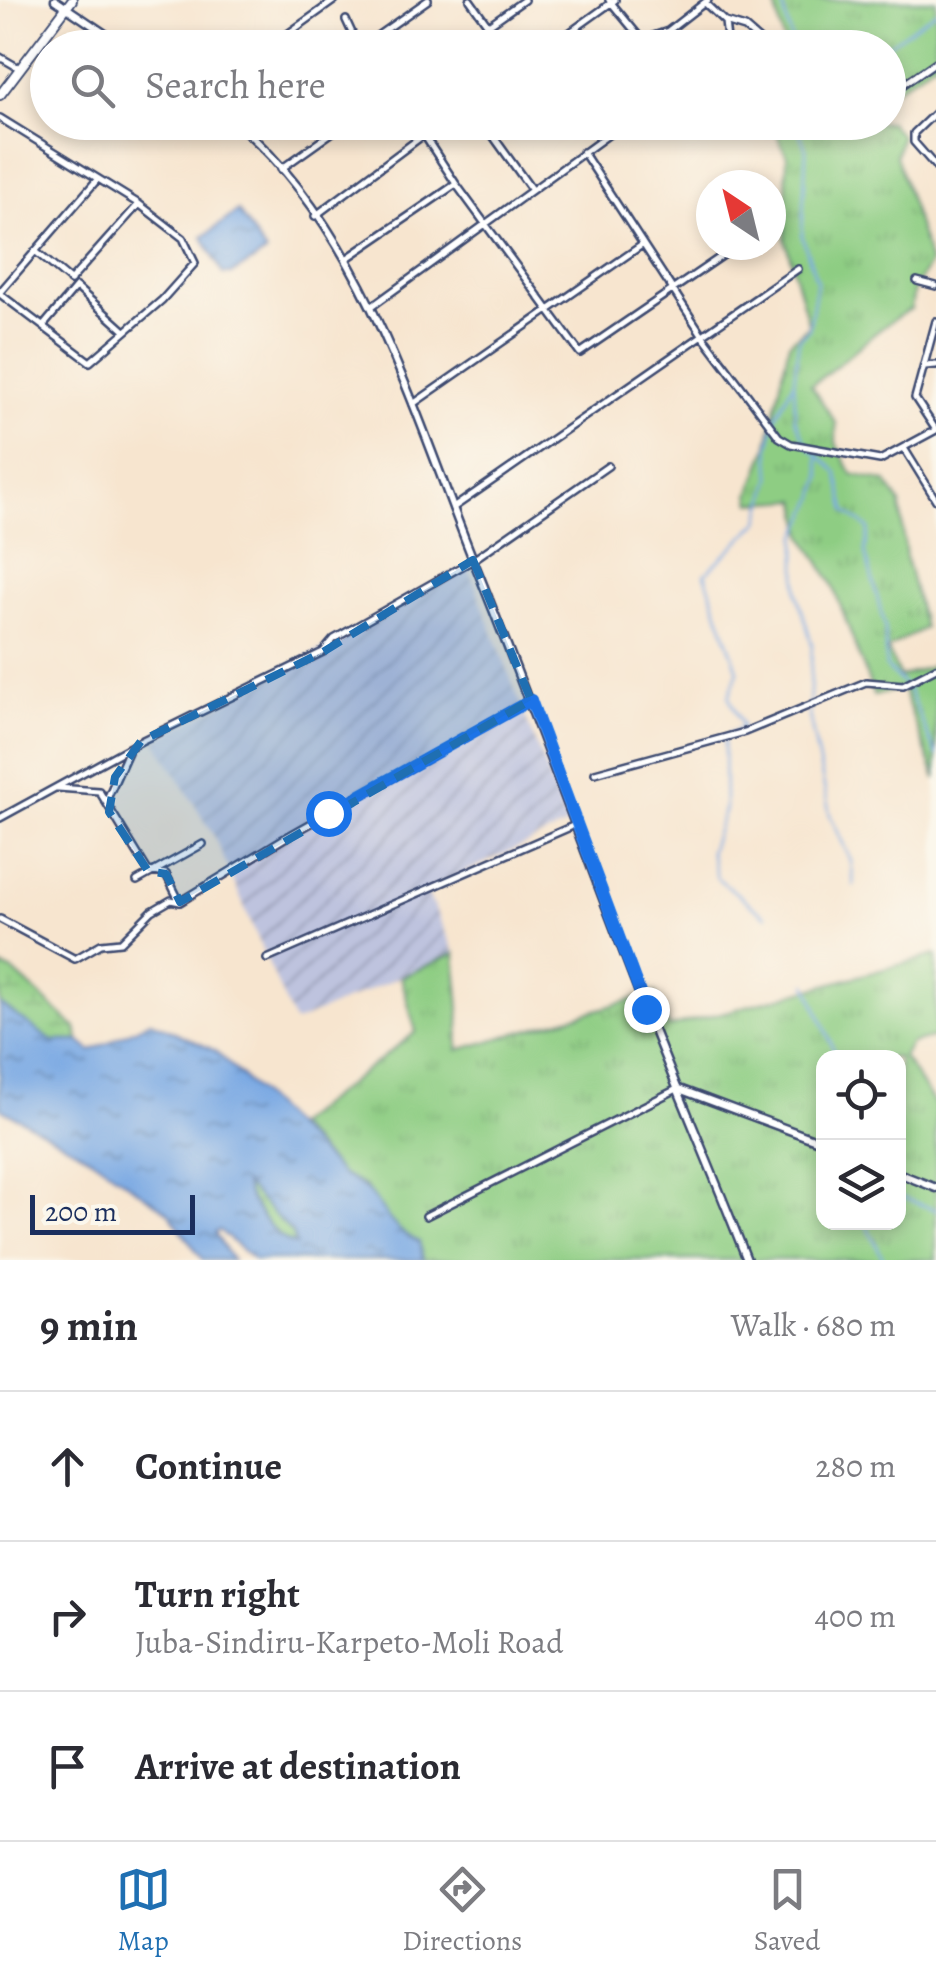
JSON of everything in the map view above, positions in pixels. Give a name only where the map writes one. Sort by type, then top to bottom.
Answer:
[{"type":"main road","points":[[55,0],[69,4],[103,30]]},
{"type":"main road","points":[[49,30],[69,4]]},
{"type":"main road","points":[[0,94],[30,56]]},
{"type":"main road","points":[[254,140],[315,216],[371,307],[531,700],[747,1260]]},
{"type":"main road","points":[[678,1089],[816,1140]]},
{"type":"main road","points":[[906,1176],[936,1188]]},
{"type":"street","points":[[293,30],[335,0]]},
{"type":"street","points":[[386,30],[428,0]]},
{"type":"street","points":[[470,0],[488,26]]},
{"type":"street","points":[[482,30],[524,0]]},
{"type":"street","points":[[572,30],[612,0],[634,30]]},
{"type":"street","points":[[668,30],[707,2],[726,22],[747,30]]},
{"type":"street","points":[[346,20],[351,30]]},
{"type":"street","points":[[726,22],[727,30]]},
{"type":"street","points":[[0,57],[20,69]]},
{"type":"street","points":[[906,83],[936,62]]},
{"type":"street","points":[[936,112],[914,133],[914,142],[936,167]]},
{"type":"street","points":[[0,118],[30,137]]},
{"type":"street","points":[[34,140],[139,204],[183,238],[195,263],[90,362],[0,293],[97,180]]},
{"type":"street","points":[[280,168],[320,140]]},
{"type":"street","points":[[315,216],[417,140]]},
{"type":"street","points":[[429,140],[456,184],[580,353],[716,260]]},
{"type":"street","points":[[496,140],[531,190]]},
{"type":"street","points":[[371,307],[600,140]]},
{"type":"street","points":[[583,152],[703,336],[757,410],[790,444],[880,460],[936,430],[915,398],[935,322]]},
{"type":"street","points":[[344,260],[456,184]]},
{"type":"street","points":[[70,281],[139,204]]},
{"type":"street","points":[[413,404],[642,245]]},
{"type":"street","points":[[35,251],[124,331]]},
{"type":"street","points":[[453,508],[798,270]]},
{"type":"street","points":[[917,280],[936,286]]},
{"type":"street","points":[[44,325],[76,287]]},
{"type":"street","points":[[925,366],[936,365]]},
{"type":"street","points":[[904,448],[936,500]]},
{"type":"street","points":[[0,818],[323,652],[334,639],[474,560],[608,466]]},
{"type":"street","points":[[927,484],[936,478]]},
{"type":"street","points":[[595,774],[745,732],[866,682],[903,685],[936,668]]},
{"type":"street","points":[[0,919],[75,959],[101,944],[123,941],[158,906],[170,900],[180,902],[282,839],[531,700]]},
{"type":"street","points":[[129,751],[107,799],[109,812],[127,833],[148,871]]},
{"type":"street","points":[[56,788],[90,788],[107,799]]},
{"type":"street","points":[[267,959],[578,824]]},
{"type":"street","points":[[137,881],[148,871],[203,844]]},
{"type":"street","points":[[148,871],[166,874],[180,902]]},
{"type":"street","points":[[426,1216],[678,1089]]},
{"type":"highlighted area","points":[[473,560],[531,700],[180,902],[166,874],[148,871],[109,812],[115,777],[141,741],[323,652]]},
{"type":"shaded area","points":[[468,567],[567,825],[426,890],[455,953],[294,1023],[214,836],[156,741]]},
{"type":"green space","points":[[774,0],[936,0],[936,61],[906,82],[906,30],[781,30]]},
{"type":"green space","points":[[780,140],[900,140],[896,156],[930,263],[914,289],[911,309],[811,385],[836,423],[836,443],[852,474],[887,482],[900,504],[906,558],[924,628],[887,649],[900,677],[936,665],[936,779],[902,688],[874,696],[832,583],[804,536],[798,500],[752,503],[750,494],[767,449],[789,343],[809,326],[786,243],[787,156]]},
{"type":"green space","points":[[455,953],[460,1008],[458,1050],[655,993],[669,1027],[936,955],[936,1037],[911,1043],[906,1052],[816,1050],[816,1230],[906,1230],[906,1061],[936,1106],[936,1260],[423,1260],[419,1242],[396,1232],[365,1186],[342,1175],[295,1125],[416,1032],[401,977]]},
{"type":"green space","points":[[0,966],[14,972],[76,1028],[79,1041],[51,1041],[0,1004]]},
{"type":"green space","points":[[247,1184],[297,1239],[296,1245],[266,1221],[243,1186]]},
{"type":"water","points":[[238,211],[266,253],[232,274],[223,274],[203,237]]},
{"type":"water","points":[[0,1004],[52,1041],[79,1041],[91,1051],[151,1021],[216,1051],[342,1175],[367,1191],[395,1226],[419,1242],[423,1260],[254,1260],[219,1230],[215,1233],[232,1260],[203,1260],[168,1212],[93,1159],[0,1108]],"holes":[[[245,1184],[292,1233],[296,1245],[264,1219]]]},
{"type":"waterway","points":[[781,0],[789,30]]},
{"type":"waterway","points":[[906,32],[936,11]]},
{"type":"waterway","points":[[728,734],[743,727],[729,697],[738,671],[705,574],[760,521],[771,477],[769,447],[776,417],[794,381],[799,338],[809,329],[817,282],[802,236],[806,150],[802,140]]},
{"type":"waterway","points":[[794,382],[795,419],[808,446],[837,472],[846,511],[869,529],[865,551],[885,627],[886,667],[908,689],[936,755]]},
{"type":"waterway","points":[[818,458],[821,477],[797,537],[797,593],[812,644],[809,715],[830,815],[851,861],[854,885]]},
{"type":"waterway","points":[[724,740],[725,808],[710,852],[717,878],[766,916]]},
{"type":"waterway","points":[[807,984],[834,1050]]},
{"type":"waterway","points":[[906,1199],[936,1210]]},
{"type":"waterway","points":[[869,1230],[884,1260]]},
{"type":"route","points":[[328,813],[531,700],[646,1009]]}]
